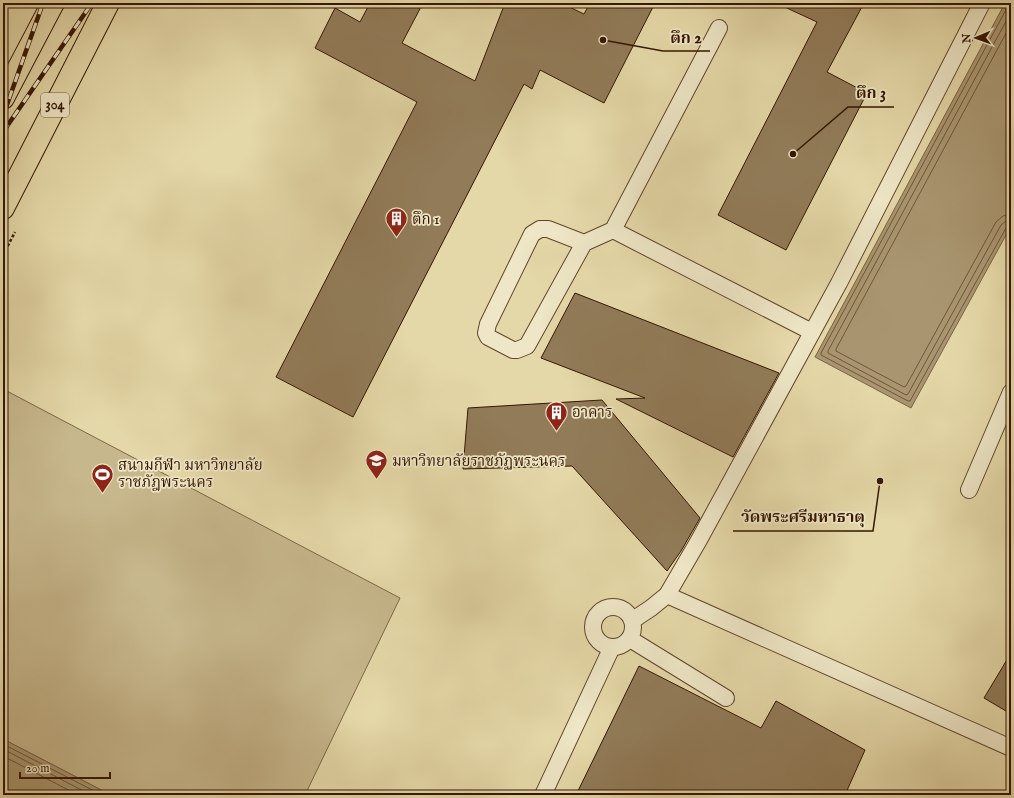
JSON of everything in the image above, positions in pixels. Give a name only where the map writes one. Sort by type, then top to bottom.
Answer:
[{"type":"main road","points":[[3,98],[53,3]]},
{"type":"main road","name":"304","points":[[3,208],[108,3]]},
{"type":"lane","points":[[633,620],[667,595],[699,540],[839,283],[982,3]]},
{"type":"lane","points":[[584,243],[548,229],[540,229],[532,234],[488,324],[486,333],[488,338],[513,350],[527,346],[584,243],[613,230],[719,28]]},
{"type":"lane","points":[[613,230],[812,332]]},
{"type":"lane","points":[[970,490],[1011,392]]},
{"type":"lane","points":[[667,595],[1011,748]]},
{"type":"lane","points":[[612,606],[619,607],[630,614],[633,620],[633,633],[625,644],[612,647],[605,646],[599,642],[595,636],[594,623],[596,616],[600,611],[606,608],[612,606]]},
{"type":"lane","points":[[630,639],[726,698]]},
{"type":"lane","points":[[543,795],[612,647]]},
{"type":"shaded area","name":"สนามกีฬา มหาวิทยาลัย ราชภัฎพระนคร","points":[[3,389],[400,598],[305,795],[111,795],[3,739]]},
{"type":"water","points":[[1005,3],[1011,3],[1011,226],[911,408],[815,357]]},
{"type":"water","points":[[3,739],[111,795],[3,795]]},
{"type":"building","name":"ตึก 1","points":[[370,3],[423,3],[402,43],[475,81],[505,3],[561,3],[584,14],[590,3],[655,3],[604,103],[540,70],[532,89],[524,84],[353,417],[276,377],[417,102],[315,48],[335,8],[360,22]]},
{"type":"building","points":[[776,3],[864,3],[827,72],[867,93],[786,250],[718,215],[817,22]]},
{"type":"building","points":[[575,293],[779,373],[733,457],[616,399],[645,398],[541,358]]},
{"type":"building","points":[[602,400],[700,518],[681,551],[667,571],[572,466],[463,469],[468,408]]},
{"type":"building","points":[[1011,653],[1011,714],[984,698]]},
{"type":"building","points":[[639,666],[761,728],[776,701],[865,750],[845,795],[576,795]]},
{"type":"railway","points":[[3,116],[43,3]]},
{"type":"railway","points":[[3,132],[92,3]]},
{"type":"place","name":"ตึก 2","points":[[603,40]]},
{"type":"place","name":"ตึก 3","points":[[793,154]]},
{"type":"place","name":"ตึก 1","points":[[396,238]]},
{"type":"place","name":"อาคาร","points":[[557,432]]},
{"type":"place","name":"มหาวิทยาลัยราชภัฏพระนคร","points":[[376,480]]},
{"type":"place","name":"วัดพระศรีมหาธาตุ","points":[[880,481]]},
{"type":"place","name":"สนามกีฬา มหาวิทยาลัย ราชภัฎพระนคร","points":[[102,494]]}]
